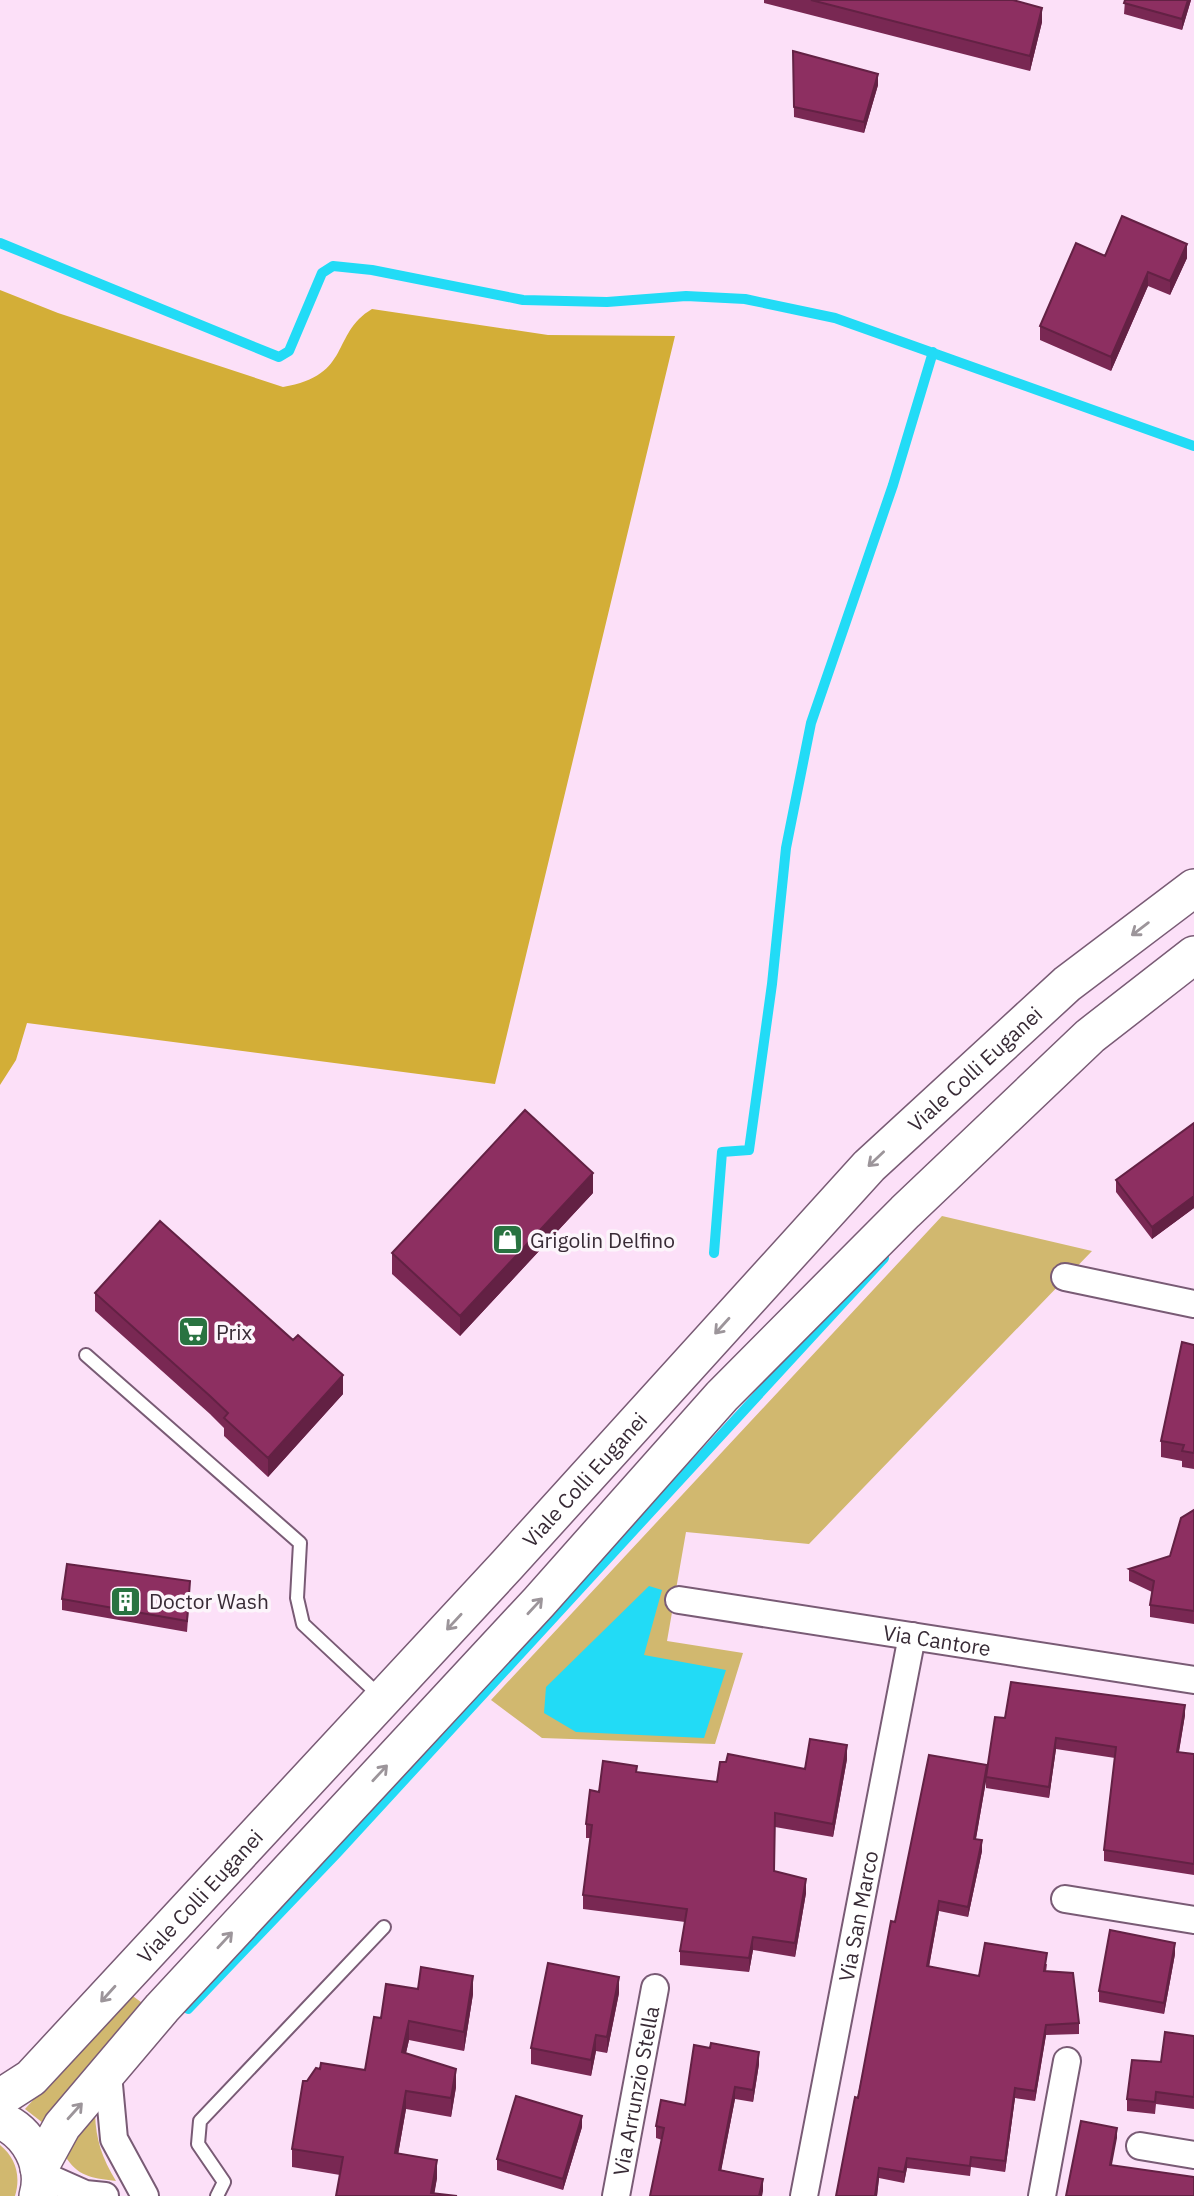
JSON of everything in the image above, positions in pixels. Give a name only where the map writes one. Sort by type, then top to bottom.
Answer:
[{"type":"main road","name":"Viale Colli Euganei","points":[[0,2098],[31,2078],[869,1166],[1068,985],[1194,888]]},
{"type":"main road","points":[[39,2179],[62,2126],[162,2008],[539,1602],[722,1396],[905,1212],[1090,1036],[1194,955]]},
{"type":"main road","points":[[0,2120],[27,2141],[39,2179]]},
{"type":"street","points":[[1065,1277],[1194,1304]]},
{"type":"street","name":"Via Cantore","points":[[679,1600],[1194,1680]]},
{"type":"street","name":"Via San Marco","points":[[804,2196],[912,1636]]},
{"type":"street","points":[[1065,1899],[1194,1920]]},
{"type":"street","name":"Via Arrunzio Stella","points":[[616,2196],[655,1988]]},
{"type":"street","points":[[1042,2196],[1067,2062]]},
{"type":"street","points":[[108,2074],[114,2139],[145,2196]]},
{"type":"street","points":[[1140,2146],[1194,2155]]},
{"type":"street","points":[[39,2179],[85,2194],[105,2196]]},
{"type":"lane","points":[[86,1355],[300,1543],[297,1598],[303,1624],[383,1698]]},
{"type":"lane","points":[[217,2196],[224,2182],[198,2144],[200,2121],[384,1927]]},
{"type":"shaded area","points":[[0,290],[58,313],[283,387],[321,373],[331,364],[350,330],[372,309],[548,335],[675,336],[495,1084],[27,1023],[16,1060],[0,1085]]},
{"type":"shaded area","points":[[942,1216],[1092,1251],[809,1544],[686,1532],[667,1641],[743,1653],[715,1744],[542,1738],[491,1700]]},
{"type":"shaded area","points":[[130,1994],[145,2005],[43,2123],[25,2109]]},
{"type":"shaded area","points":[[95,2114],[101,2149],[116,2181],[83,2174],[67,2159],[68,2146]]},
{"type":"shaded area","points":[[0,2145],[16,2168],[15,2196],[0,2196]]},
{"type":"water","points":[[649,1586],[662,1590],[644,1655],[726,1670],[704,1738],[576,1732],[544,1713],[546,1687]]},
{"type":"building","points":[[811,0],[1013,0],[1042,8],[1030,56]]},
{"type":"building","points":[[1125,0],[1188,0],[1182,19],[1124,3]]},
{"type":"building","points":[[793,51],[878,74],[864,122],[794,107]]},
{"type":"building","points":[[1122,216],[1187,244],[1170,281],[1148,272],[1111,357],[1040,326],[1076,243],[1105,256]]},
{"type":"building","points":[[525,1110],[593,1173],[460,1316],[392,1253]]},
{"type":"building","points":[[1194,1123],[1194,1196],[1152,1227],[1116,1180]]},
{"type":"building","points":[[160,1221],[293,1340],[298,1335],[343,1375],[268,1458],[224,1418],[228,1413],[95,1293]]},
{"type":"building","points":[[1182,1342],[1194,1345],[1194,1453],[1182,1451],[1184,1445],[1161,1441]]},
{"type":"building","points":[[1194,1510],[1194,1611],[1150,1605],[1154,1581],[1129,1569],[1170,1556],[1181,1518]]},
{"type":"building","name":"Doctor Wash","points":[[67,1564],[190,1581],[187,1621],[62,1599]]},
{"type":"building","points":[[1011,1682],[1185,1705],[1177,1752],[1194,1754],[1194,1864],[1104,1850],[1116,1747],[1056,1738],[1049,1787],[986,1777],[995,1717],[1005,1718]]},
{"type":"building","points":[[810,1739],[847,1745],[833,1824],[775,1813],[774,1871],[806,1879],[795,1943],[753,1937],[749,1958],[680,1951],[687,1909],[583,1895],[592,1825],[586,1824],[590,1790],[599,1792],[603,1761],[637,1766],[636,1772],[717,1782],[720,1762],[726,1762],[728,1754],[805,1769]]},
{"type":"building","points":[[929,1755],[987,1765],[974,1839],[982,1840],[968,1907],[939,1901],[927,1966],[979,1976],[985,1943],[1047,1953],[1044,1971],[1073,1973],[1079,2023],[1046,2025],[1035,2091],[1015,2088],[1005,2161],[971,2157],[970,2166],[907,2158],[904,2172],[879,2168],[875,2196],[836,2196],[855,2097],[858,2098],[891,1921],[895,1922]]},
{"type":"building","points":[[1110,1930],[1175,1943],[1164,2003],[1099,1991]]},
{"type":"building","points":[[548,1963],[619,1977],[607,2037],[596,2035],[591,2060],[531,2048]]},
{"type":"building","points":[[421,1967],[473,1976],[464,2032],[409,2021],[402,2052],[456,2069],[451,2098],[406,2091],[395,2153],[437,2160],[431,2193],[457,2196],[336,2196],[343,2157],[292,2149],[303,2081],[307,2081],[316,2068],[320,2069],[321,2063],[365,2070],[374,2017],[381,2018],[386,1984],[418,1989]]},
{"type":"building","points":[[1165,2032],[1194,2036],[1194,2097],[1156,2092],[1155,2102],[1127,2099],[1132,2060],[1161,2062]]},
{"type":"building","points":[[711,2043],[759,2052],[753,2090],[735,2087],[719,2170],[763,2179],[759,2196],[650,2196],[664,2128],[656,2126],[661,2100],[685,2105],[694,2045],[710,2048]]},
{"type":"building","points":[[516,2096],[582,2116],[563,2179],[497,2159]]},
{"type":"building","points":[[1081,2121],[1117,2128],[1110,2165],[1194,2177],[1194,2196],[1066,2196]]},
{"type":"waterway","points":[[0,243],[279,357],[289,351],[322,273],[333,266],[372,270],[523,300],[607,302],[686,296],[745,299],[835,318],[1194,446]]},
{"type":"waterway","points":[[714,1253],[722,1152],[749,1150],[772,984],[786,848],[811,723],[893,485],[933,352]]},
{"type":"waterway","points":[[188,2009],[337,1853],[884,1258]]},
{"type":"place","name":"Grigolin Delfino","points":[[507,1240]]},
{"type":"place","name":"Prix","points":[[193,1332]]},
{"type":"place","name":"Doctor Wash","points":[[126,1601]]}]
